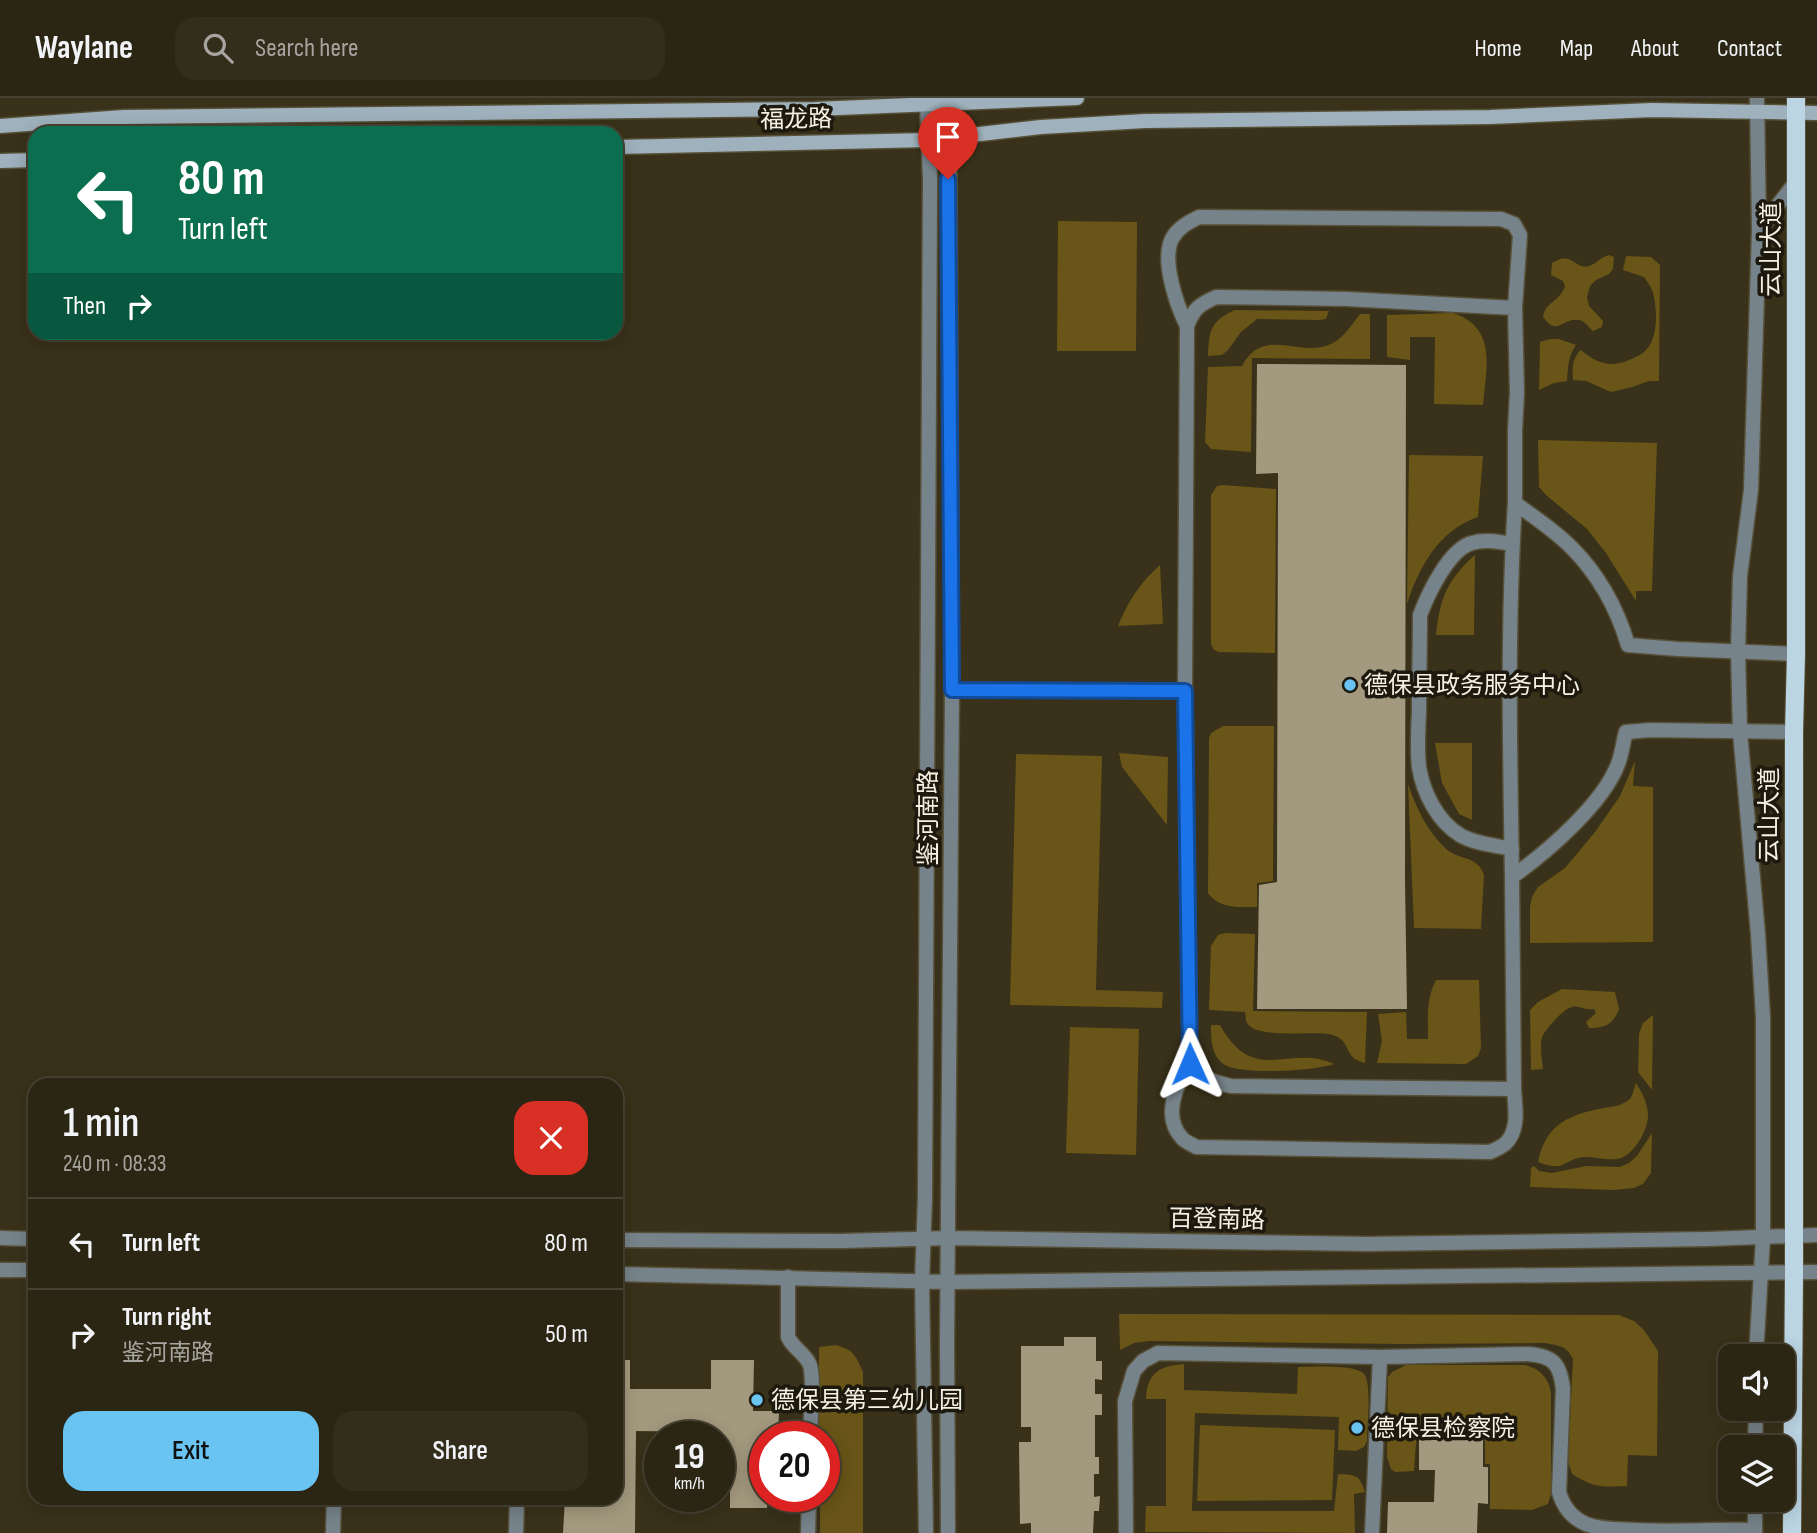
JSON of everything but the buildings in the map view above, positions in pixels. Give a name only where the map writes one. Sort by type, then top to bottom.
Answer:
[{"type":"main road","name":"福龙路","points":[[0,126],[124,117],[815,109],[1077,98]]},
{"type":"main road","name":"福龙路","points":[[623,147],[928,140],[1041,127],[1145,121],[1490,117],[1757,104],[1795,105],[1817,113]]},
{"type":"main road","name":"云山大道","points":[[1791,1533],[1796,654],[1795,105]]},
{"type":"main road","points":[[0,161],[28,160]]},
{"type":"street","name":"鉴河南路","points":[[948,1533],[952,690],[949,104]]},
{"type":"street","points":[[1756,1344],[1763,1238],[1763,1017],[1740,732],[1738,651],[1741,576],[1751,490],[1759,230],[1757,104]]},
{"type":"street","name":"鉴河南路","points":[[926,1533],[922,1281],[929,676],[930,178],[927,105]]},
{"type":"street","points":[[1759,230],[1795,183]]},
{"type":"street","points":[[1187,326],[1172,288],[1169,249],[1173,237],[1186,223],[1199,217],[1501,219],[1514,224],[1520,235],[1515,308],[1517,393],[1510,724],[1516,1119],[1512,1134],[1504,1145],[1490,1152],[1196,1147],[1182,1139],[1173,1123],[1173,1094],[1179,1079],[1190,1064],[1185,691],[1187,326],[1192,313],[1200,304],[1216,297],[1347,299],[1515,308]]},
{"type":"street","points":[[1515,503],[1571,547],[1596,575],[1621,622],[1628,645],[1796,654]]},
{"type":"street","points":[[1512,544],[1492,541],[1470,543],[1453,557],[1427,595],[1420,615],[1418,741],[1419,766],[1426,791],[1447,825],[1478,842],[1512,849]]},
{"type":"street","points":[[952,690],[1185,691]]},
{"type":"street","points":[[1512,877],[1539,858],[1566,833],[1605,787],[1618,764],[1626,732],[1794,732]]},
{"type":"street","points":[[1190,1064],[1214,1083],[1231,1086],[1514,1089]]},
{"type":"street","name":"百登南路","points":[[623,1240],[949,1238],[1368,1244],[1817,1235]]},
{"type":"street","points":[[0,1238],[28,1239]]},
{"type":"street","points":[[0,1270],[28,1270]]},
{"type":"street","points":[[623,1274],[949,1282],[1817,1272]]},
{"type":"street","points":[[788,1277],[788,1337],[811,1365],[810,1421]]},
{"type":"street","points":[[1126,1533],[1125,1401],[1134,1371],[1143,1361],[1158,1353],[1380,1357],[1542,1355],[1554,1362],[1561,1374],[1563,1389],[1559,1492],[1563,1504],[1584,1523],[1604,1529],[1755,1532],[1755,1512]]},
{"type":"street","points":[[1372,1533],[1380,1357]]},
{"type":"street","points":[[333,1533],[334,1505]]},
{"type":"street","points":[[516,1533],[517,1505]]},
{"type":"street","points":[[808,1533],[809,1512]]},
{"type":"shaded area","points":[[1058,221],[1137,222],[1136,351],[1057,351]]},
{"type":"shaded area","points":[[1609,255],[1614,257],[1613,269],[1590,286],[1587,297],[1589,306],[1603,321],[1602,327],[1593,331],[1579,320],[1556,326],[1548,322],[1543,316],[1545,311],[1560,296],[1565,286],[1563,281],[1551,275],[1552,263],[1569,259],[1589,266]]},
{"type":"shaded area","points":[[1626,256],[1651,257],[1660,265],[1659,381],[1649,381],[1611,392],[1586,381],[1573,380],[1573,368],[1574,360],[1581,350],[1597,361],[1614,364],[1640,355],[1653,339],[1656,310],[1653,294],[1644,277],[1623,270]]},
{"type":"shaded area","points":[[1235,310],[1329,311],[1326,319],[1320,320],[1257,319],[1241,332],[1222,355],[1208,356],[1212,328],[1220,318]]},
{"type":"shaded area","points":[[1453,313],[1477,328],[1483,339],[1487,364],[1483,405],[1434,404],[1435,337],[1410,337],[1410,360],[1387,357],[1387,315]]},
{"type":"shaded area","points":[[1360,314],[1370,314],[1370,359],[1252,358],[1251,452],[1211,449],[1205,442],[1208,367],[1242,366],[1251,354],[1261,347],[1284,345],[1309,348],[1333,343]]},
{"type":"shaded area","points":[[1550,339],[1576,345],[1570,358],[1567,381],[1539,390],[1540,342]]},
{"type":"shaded area","points":[[1538,440],[1657,443],[1652,591],[1636,591],[1636,601],[1606,553],[1587,529],[1539,487]]},
{"type":"shaded area","points":[[1409,455],[1483,456],[1478,517],[1452,531],[1432,552],[1407,604]]},
{"type":"shaded area","points":[[1217,486],[1276,489],[1275,653],[1219,652],[1214,650],[1211,644],[1211,495]]},
{"type":"shaded area","points":[[1475,555],[1474,635],[1436,635],[1446,590]]},
{"type":"shaded area","points":[[1160,565],[1163,624],[1118,626],[1135,593]]},
{"type":"shaded area","points":[[1223,726],[1274,726],[1273,881],[1257,883],[1257,907],[1224,904],[1208,893],[1209,738],[1211,733]]},
{"type":"shaded area","points":[[1435,743],[1472,743],[1472,820],[1459,814],[1442,783]]},
{"type":"shaded area","points":[[1119,753],[1168,757],[1167,825],[1122,767]]},
{"type":"shaded area","points":[[1016,754],[1102,756],[1096,990],[1163,992],[1162,1008],[1010,1005]]},
{"type":"shaded area","points":[[1635,761],[1633,786],[1653,787],[1653,942],[1530,943],[1532,897],[1538,887],[1565,868],[1595,832],[1620,796]]},
{"type":"shaded area","points":[[1408,784],[1422,817],[1444,847],[1472,861],[1481,869],[1484,875],[1481,929],[1414,928]]},
{"type":"shaded area","points":[[1255,934],[1253,1011],[1367,1012],[1365,1063],[1355,1059],[1340,1038],[1335,1036],[1261,1031],[1247,1023],[1245,1012],[1209,1010],[1211,946],[1218,935]]},
{"type":"shaded area","points":[[1436,980],[1479,980],[1481,1048],[1478,1056],[1466,1064],[1377,1063],[1382,1041],[1378,1014],[1406,1012],[1407,1039],[1428,1039],[1429,1001]]},
{"type":"shaded area","points":[[1562,989],[1615,992],[1619,1009],[1611,1022],[1589,1028],[1586,1022],[1596,1013],[1594,1009],[1569,1008],[1543,1035],[1543,1069],[1531,1070],[1530,1010],[1538,1002]]},
{"type":"shaded area","points":[[1653,1015],[1652,1090],[1638,1072],[1639,1034],[1643,1023]]},
{"type":"shaded area","points":[[1211,1025],[1220,1025],[1233,1044],[1246,1054],[1259,1059],[1318,1059],[1334,1064],[1311,1069],[1278,1071],[1233,1068],[1220,1061],[1214,1052]]},
{"type":"shaded area","points":[[1070,1027],[1139,1029],[1136,1155],[1066,1153]]},
{"type":"shaded area","points":[[1636,1083],[1645,1101],[1648,1119],[1632,1151],[1621,1158],[1584,1157],[1559,1166],[1538,1162],[1547,1139],[1560,1123],[1580,1114],[1624,1103],[1630,1099]]},
{"type":"shaded area","points":[[1652,1133],[1651,1173],[1643,1184],[1634,1188],[1613,1190],[1530,1187],[1531,1168],[1534,1166],[1539,1171],[1552,1173],[1586,1166],[1620,1167],[1637,1156]]},
{"type":"shaded area","points":[[1119,1314],[1619,1315],[1634,1321],[1644,1330],[1658,1351],[1657,1456],[1628,1455],[1627,1486],[1598,1486],[1572,1474],[1568,1461],[1573,1359],[1568,1351],[1558,1346],[1545,1343],[1149,1341],[1134,1343],[1120,1350]]},
{"type":"shaded area","points":[[836,1345],[847,1349],[854,1354],[863,1372],[863,1533],[820,1533],[820,1512],[840,1512],[840,1421],[819,1421],[819,1347]]},
{"type":"shaded area","points":[[1184,1364],[1184,1390],[1297,1394],[1298,1367],[1343,1367],[1364,1374],[1368,1396],[1367,1441],[1364,1447],[1356,1451],[1338,1450],[1339,1417],[1195,1413],[1192,1511],[1334,1511],[1338,1474],[1349,1475],[1359,1479],[1365,1492],[1354,1494],[1355,1533],[1145,1532],[1146,1506],[1166,1506],[1166,1399],[1146,1399],[1147,1390],[1156,1372]]},
{"type":"shaded area","points":[[1406,1365],[1525,1365],[1542,1374],[1551,1393],[1551,1494],[1548,1504],[1532,1510],[1490,1509],[1490,1464],[1485,1464],[1485,1430],[1417,1429],[1414,1471],[1395,1472],[1391,1469],[1387,1457],[1388,1377]]},
{"type":"shaded area","points":[[1200,1425],[1335,1430],[1332,1500],[1197,1501]]},
{"type":"place","name":"德保县政务服务中心","points":[[1350,685]]},
{"type":"place","name":"德保县第三幼儿园","points":[[757,1400]]},
{"type":"place","name":"德保县检察院","points":[[1357,1428]]},
{"type":"route","points":[[948,179],[952,690],[1185,691],[1190,1064]]}]
